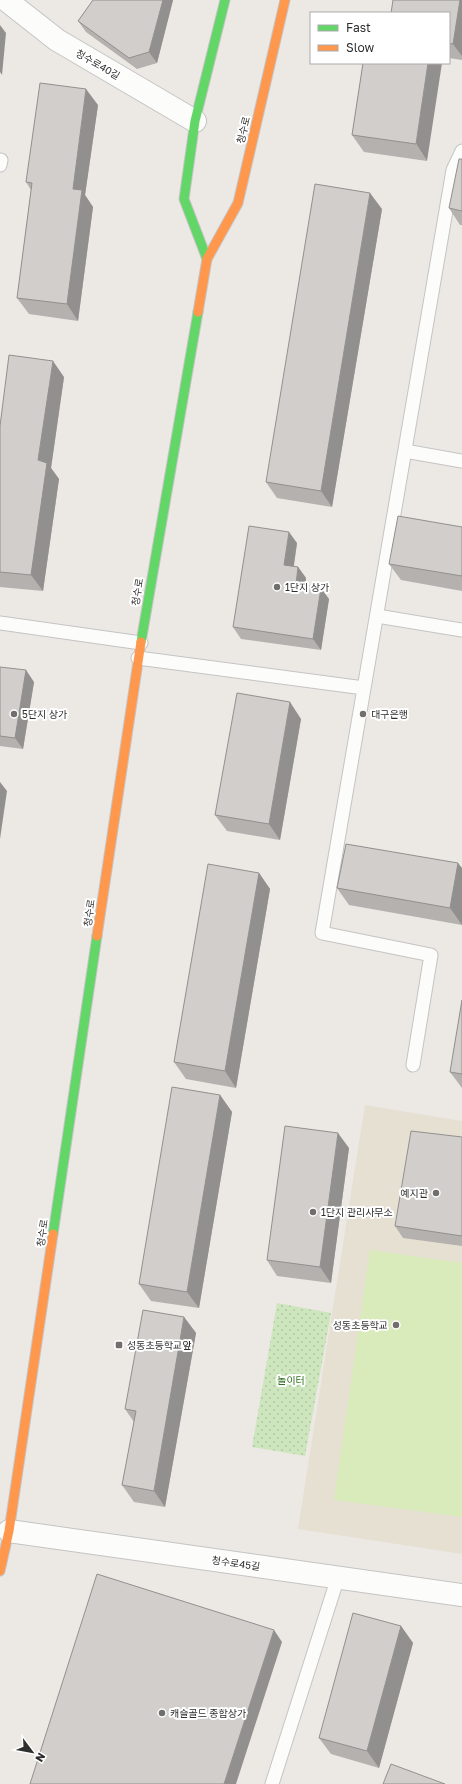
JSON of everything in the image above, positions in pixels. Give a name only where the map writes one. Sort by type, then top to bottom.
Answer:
[{"type":"main road","points":[[207,258],[184,199],[195,121],[225,0]]},
{"type":"main road","name":"청수로","points":[[0,1571],[9,1531],[138,658],[207,258],[238,202],[285,0]]},
{"type":"street","name":"청수로40길","points":[[6,0],[57,40],[195,121]]},
{"type":"street","name":"청수로45길","points":[[9,1531],[462,1595]]},
{"type":"lane","points":[[413,1065],[431,955],[322,933],[453,170],[462,151]]},
{"type":"lane","points":[[405,451],[462,461]]},
{"type":"lane","points":[[377,616],[462,630]]},
{"type":"lane","points":[[0,623],[141,643]]},
{"type":"lane","points":[[138,658],[364,688]]},
{"type":"lane","points":[[272,1784],[338,1577]]},
{"type":"shaded area","name":"성동초등학교","points":[[365,1105],[462,1121],[462,1554],[298,1529]]},
{"type":"green space","points":[[370,1250],[462,1263],[462,1517],[334,1500]]},
{"type":"green space","name":"놀이터","points":[[277,1303],[331,1313],[305,1456],[252,1447]]},
{"type":"building","points":[[93,0],[163,0],[149,52],[129,58],[78,21]]},
{"type":"building","points":[[393,0],[460,0],[453,44],[450,43],[450,12],[391,12]]},
{"type":"building","points":[[363,64],[428,64],[416,144],[352,135]]},
{"type":"building","points":[[40,83],[86,89],[73,189],[82,190],[67,304],[17,298],[32,183],[26,182]]},
{"type":"building","points":[[459,159],[462,159],[462,211],[449,208]]},
{"type":"building","points":[[315,184],[370,193],[321,491],[266,482]]},
{"type":"building","points":[[9,355],[53,361],[38,460],[47,463],[31,575],[0,572],[0,426]]},
{"type":"building","points":[[398,516],[462,527],[462,576],[389,564]]},
{"type":"building","name":"1단지 상가","points":[[249,526],[289,532],[284,565],[298,567],[296,584],[321,588],[313,639],[233,627]]},
{"type":"building","points":[[0,667],[26,670],[15,738],[0,736]]},
{"type":"building","points":[[237,693],[290,702],[269,824],[215,815]]},
{"type":"building","points":[[346,844],[458,863],[450,908],[337,888]]},
{"type":"building","points":[[208,864],[259,873],[225,1071],[174,1062]]},
{"type":"building","points":[[462,1000],[462,1074],[450,1072]]},
{"type":"building","points":[[172,1087],[220,1095],[187,1292],[139,1284]]},
{"type":"building","name":"1단지 관리사무소","points":[[285,1126],[338,1133],[320,1267],[267,1260]]},
{"type":"building","name":"예지관","points":[[411,1131],[462,1137],[462,1236],[395,1226]]},
{"type":"building","points":[[143,1310],[184,1317],[154,1491],[122,1485],[136,1411],[125,1409]]},
{"type":"building","name":"캐슬골드 종합상가","points":[[97,1574],[274,1630],[224,1784],[30,1784]]},
{"type":"building","points":[[353,1613],[401,1626],[367,1751],[319,1738]]},
{"type":"building","points":[[391,1764],[445,1784],[383,1784]]},
{"type":"traffic: fast","points":[[207,259],[184,199],[195,121],[225,0]]},
{"type":"traffic: fast","points":[[141,642],[198,312]]},
{"type":"traffic: fast","points":[[53,1234],[97,936]]},
{"type":"traffic: slow","points":[[198,312],[207,259],[238,203],[285,0]]},
{"type":"traffic: slow","points":[[97,936],[141,642]]},
{"type":"traffic: slow","points":[[0,1571],[9,1531],[53,1234]]},
{"type":"place","name":"1단지 상가","points":[[277,587]]},
{"type":"place","name":"5단지 상가","points":[[14,714]]},
{"type":"place","name":"대구은행","points":[[363,714]]},
{"type":"place","name":"예지관","points":[[436,1193]]},
{"type":"place","name":"1단지 관리사무소","points":[[313,1212]]},
{"type":"place","name":"성동초등학교","points":[[396,1325]]},
{"type":"place","name":"성동초등학교앞","points":[[119,1345]]},
{"type":"place","name":"캐슬골드 종합상가","points":[[162,1713]]}]
